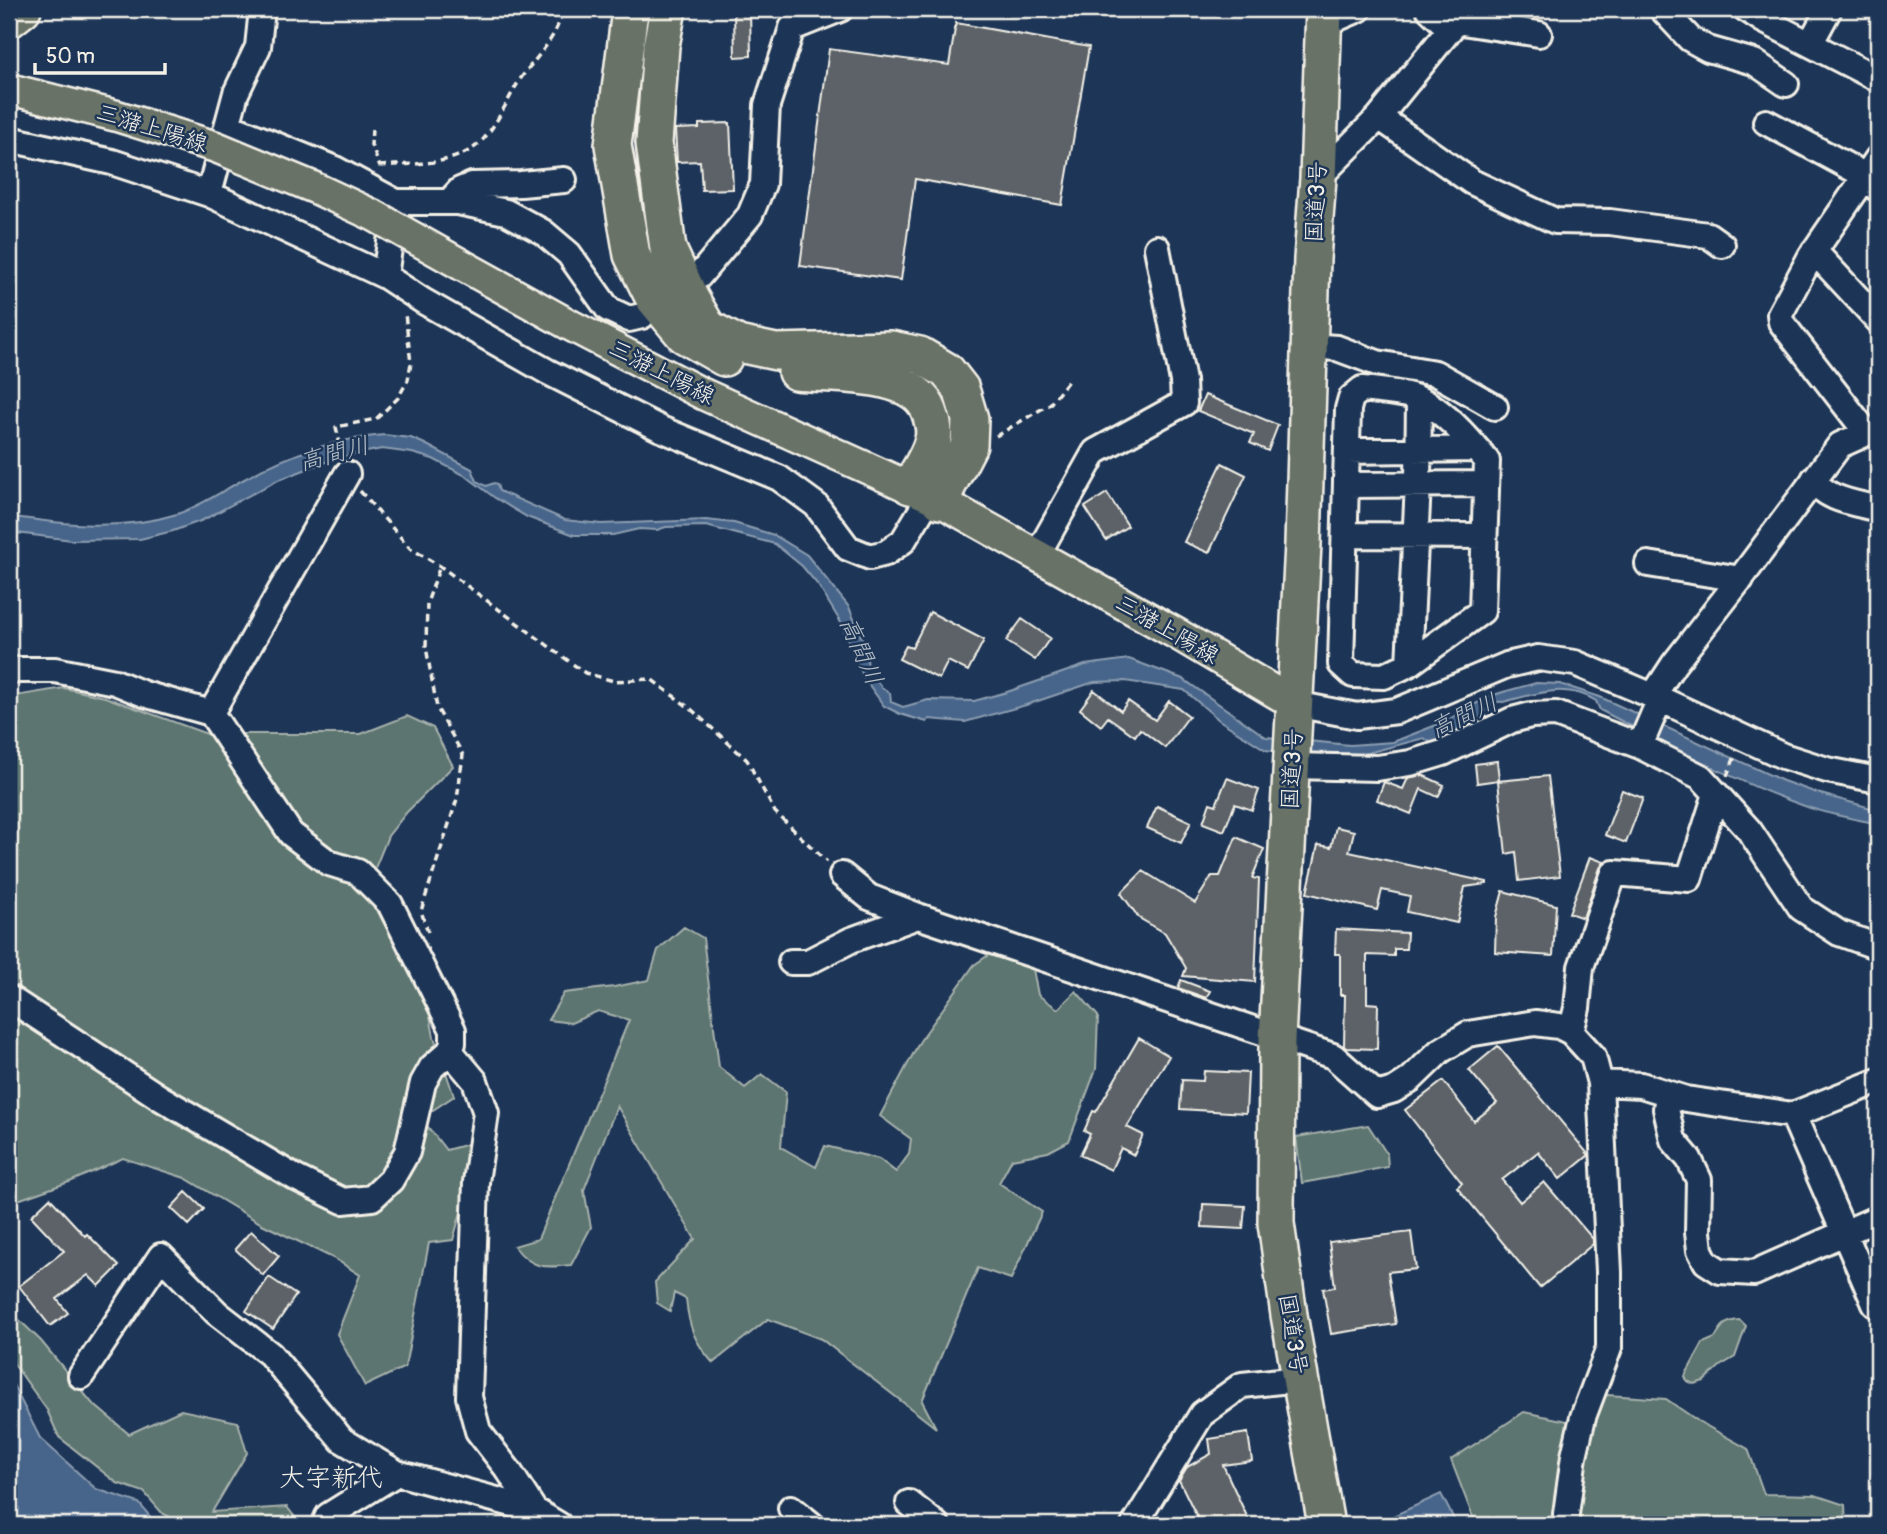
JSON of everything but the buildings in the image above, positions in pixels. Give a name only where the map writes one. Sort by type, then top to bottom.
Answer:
[{"type":"highway","points":[[668,9],[661,46],[654,143],[667,249],[691,299],[708,328],[738,344],[776,352],[891,349],[920,355],[947,371],[961,389],[970,419],[969,445],[927,494]]},
{"type":"highway","points":[[630,12],[613,145],[632,255],[654,299],[684,335],[724,358],[754,368],[889,380],[912,389],[926,402],[934,424],[927,494]]},
{"type":"highway","name":"国道3号","points":[[1324,16],[1293,739],[1277,1039],[1276,1223],[1326,1525]]},
{"type":"main road","name":"三潴上陽線","points":[[9,89],[117,116],[216,147],[315,188],[375,216],[570,325],[703,394],[927,494],[1177,634],[1293,739]]},
{"type":"street","points":[[209,194],[236,93],[258,47],[262,9]]},
{"type":"street","points":[[699,276],[750,215],[763,184],[767,105],[792,28],[840,9]]},
{"type":"street","points":[[1324,16],[1359,9]]},
{"type":"street","points":[[1429,9],[1460,20],[1539,34]]},
{"type":"street","points":[[1662,9],[1690,39],[1708,49],[1754,62],[1786,84]]},
{"type":"street","points":[[1746,9],[1878,79]]},
{"type":"street","points":[[1810,44],[1829,9]]},
{"type":"street","points":[[1318,178],[1380,117],[1460,20]]},
{"type":"street","points":[[1380,117],[1472,182],[1555,220],[1610,222],[1708,235],[1722,245]]},
{"type":"street","points":[[1642,743],[1656,702],[1674,664],[1840,445],[1873,430],[1781,322],[1780,314],[1814,251],[1874,175],[1766,122]]},
{"type":"street","points":[[229,126],[335,169],[387,197],[449,202],[506,212],[543,232],[569,254],[608,309],[629,319],[642,316]]},
{"type":"street","points":[[9,139],[112,162],[209,194],[393,282],[548,372],[638,418],[779,478],[816,505],[848,548],[870,558],[886,553],[903,541],[927,494]]},
{"type":"street","points":[[449,202],[460,190],[471,185],[564,180]]},
{"type":"street","points":[[387,197],[393,282]]},
{"type":"street","points":[[1037,555],[1096,452],[1184,403],[1183,381],[1157,248]]},
{"type":"street","points":[[1814,251],[1878,320]]},
{"type":"street","points":[[1309,346],[1337,348],[1377,363],[1435,373],[1495,407]]},
{"type":"street","points":[[1376,390],[1377,363]]},
{"type":"street","points":[[1362,388],[1419,400],[1465,436],[1487,461],[1482,611],[1409,664],[1384,676],[1353,675],[1341,664],[1348,409],[1351,398],[1362,388]]},
{"type":"street","points":[[1409,664],[1418,484],[1419,400]]},
{"type":"street","points":[[1347,451],[1477,449]]},
{"type":"street","points":[[211,713],[345,468]]},
{"type":"street","points":[[1814,479],[1818,488],[1829,495],[1878,509]]},
{"type":"street","points":[[1346,485],[1381,494],[1418,484],[1452,493],[1486,484]]},
{"type":"street","points":[[1345,535],[1484,536]]},
{"type":"street","points":[[1648,564],[1741,579]]},
{"type":"street","points":[[1293,739],[1357,716],[1397,711],[1507,665],[1538,658],[1575,663],[1656,702],[1783,756],[1828,770],[1878,780]]},
{"type":"street","points":[[9,670],[55,670],[115,682],[144,694],[211,713],[291,834],[329,863],[358,872],[390,904],[452,1041],[475,1081],[486,1113],[476,1182],[469,1397],[478,1431],[509,1471],[534,1510]]},
{"type":"street","points":[[1293,739],[1377,768],[1410,763],[1443,753],[1512,720],[1531,715],[1556,714],[1642,743],[1721,788],[1801,908],[1839,933],[1878,947]]},
{"type":"street","points":[[1571,1032],[1577,1008],[1581,967],[1614,873],[1689,879],[1721,788]]},
{"type":"street","points":[[842,874],[869,897],[918,916],[1333,1056],[1377,1095],[1394,1090],[1440,1051],[1468,1034],[1535,1023],[1559,1026],[1571,1032],[1593,1056],[1600,1083],[1609,1272],[1609,1348],[1583,1417],[1574,1456],[1566,1525]]},
{"type":"street","points":[[791,962],[808,962],[851,940],[918,916]]},
{"type":"street","points":[[9,998],[159,1097],[296,1178],[343,1200],[372,1198],[391,1180],[407,1152],[423,1083],[452,1041]]},
{"type":"street","points":[[1600,1083],[1641,1085],[1686,1099],[1793,1115],[1878,1081]]},
{"type":"street","points":[[1668,1094],[1667,1109],[1673,1140],[1689,1159],[1699,1180],[1700,1250],[1706,1262],[1720,1271],[1754,1273],[1878,1218]]},
{"type":"street","points":[[1793,1115],[1875,1304]]},
{"type":"street","points":[[82,1376],[161,1256],[218,1313],[270,1354],[342,1440],[397,1473],[534,1510],[559,1525]]},
{"type":"street","points":[[1135,1525],[1202,1414],[1241,1385],[1300,1379]]},
{"type":"street","points":[[324,1525],[328,1516],[397,1473]]},
{"type":"street","points":[[909,1503],[937,1525]]},
{"type":"street","points":[[791,1508],[813,1525]]},
{"type":"path","points":[[380,166],[445,159],[459,156],[476,147],[487,135],[520,80],[557,31],[560,19]]},
{"type":"path","points":[[372,129],[371,145],[380,166],[387,197]]},
{"type":"path","points":[[393,282],[411,363],[408,380],[398,398],[376,419],[336,427],[345,468],[375,510],[410,548],[440,566],[585,673],[614,681],[651,678],[691,709],[747,760],[775,811],[842,874]]},
{"type":"path","points":[[994,437],[1050,404],[1068,381]]},
{"type":"path","points":[[430,937],[421,911],[457,799],[463,755],[437,708],[426,647],[427,603],[440,566]]},
{"type":"path","points":[[1721,788],[1739,747]]},
{"type":"green space","points":[[64,688],[105,697],[207,734],[361,734],[407,716],[433,728],[453,766],[407,812],[388,836],[375,868],[385,905],[428,1006],[434,1037],[454,1096],[421,1118],[446,1150],[476,1142],[453,1240],[429,1243],[405,1367],[365,1386],[337,1334],[360,1275],[335,1259],[262,1224],[185,1178],[123,1158],[72,1181],[9,1203],[9,697]]},
{"type":"green space","points":[[684,927],[703,938],[719,1067],[745,1088],[762,1074],[786,1092],[781,1147],[816,1167],[825,1146],[879,1159],[896,1172],[909,1154],[911,1139],[880,1116],[920,1041],[974,965],[990,954],[1033,969],[1038,995],[1058,1009],[1076,991],[1098,1016],[1096,1069],[1069,1141],[1048,1152],[1012,1159],[999,1183],[1042,1212],[1011,1279],[978,1268],[922,1401],[936,1428],[821,1339],[768,1319],[713,1363],[694,1334],[686,1299],[674,1293],[670,1311],[657,1303],[655,1282],[695,1239],[617,1106],[584,1190],[591,1227],[571,1265],[553,1267],[533,1263],[514,1246],[538,1239],[629,1020],[598,1011],[571,1023],[548,1020],[564,993],[649,980],[658,950]]},
{"type":"green space","points":[[1368,1125],[1387,1154],[1388,1167],[1302,1183],[1296,1137]]},
{"type":"green space","points":[[9,1310],[41,1341],[92,1403],[129,1434],[181,1410],[238,1422],[247,1453],[212,1512],[287,1507],[301,1525],[185,1525],[162,1513],[144,1492],[117,1483],[59,1437],[47,1410],[14,1364],[9,1343]]},
{"type":"green space","points":[[1740,1320],[1746,1326],[1735,1357],[1704,1381],[1694,1384],[1687,1381],[1685,1376],[1703,1343],[1715,1338],[1727,1323]]},
{"type":"green space","points":[[1607,1395],[1666,1399],[1698,1421],[1748,1449],[1764,1494],[1815,1495],[1845,1505],[1846,1525],[1476,1525],[1451,1460],[1524,1412],[1567,1421]]},
{"type":"water","name":"高間川","points":[[384,435],[411,438],[425,444],[472,469],[477,481],[486,486],[497,484],[499,491],[565,520],[601,524],[706,520],[734,523],[774,535],[807,555],[849,607],[866,648],[868,668],[882,688],[890,693],[891,702],[903,707],[928,700],[974,701],[1085,665],[1129,659],[1183,679],[1266,737],[1350,745],[1393,742],[1444,722],[1488,697],[1536,683],[1560,684],[1600,697],[1783,781],[1878,810],[1878,824],[1810,808],[1756,787],[1600,710],[1596,701],[1573,692],[1550,691],[1494,703],[1473,722],[1450,733],[1447,739],[1434,745],[1424,738],[1364,754],[1357,760],[1318,758],[1266,750],[1219,720],[1184,690],[1125,681],[1094,682],[965,722],[929,719],[927,722],[884,706],[864,678],[840,621],[818,585],[802,566],[775,544],[706,526],[639,529],[613,535],[574,535],[527,517],[466,476],[433,459],[412,453],[382,449],[336,458],[278,480],[203,520],[140,539],[72,540],[9,532],[9,516],[93,525],[135,523],[177,514],[264,468],[297,454],[349,440]]},
{"type":"water","points":[[9,1377],[40,1438],[96,1489],[139,1503],[157,1525],[20,1525],[9,1520]]},
{"type":"water","points":[[1441,1494],[1457,1525],[1388,1525],[1393,1516]]},
{"type":"district","name":"大字新代","points":[[331,1478]]}]
